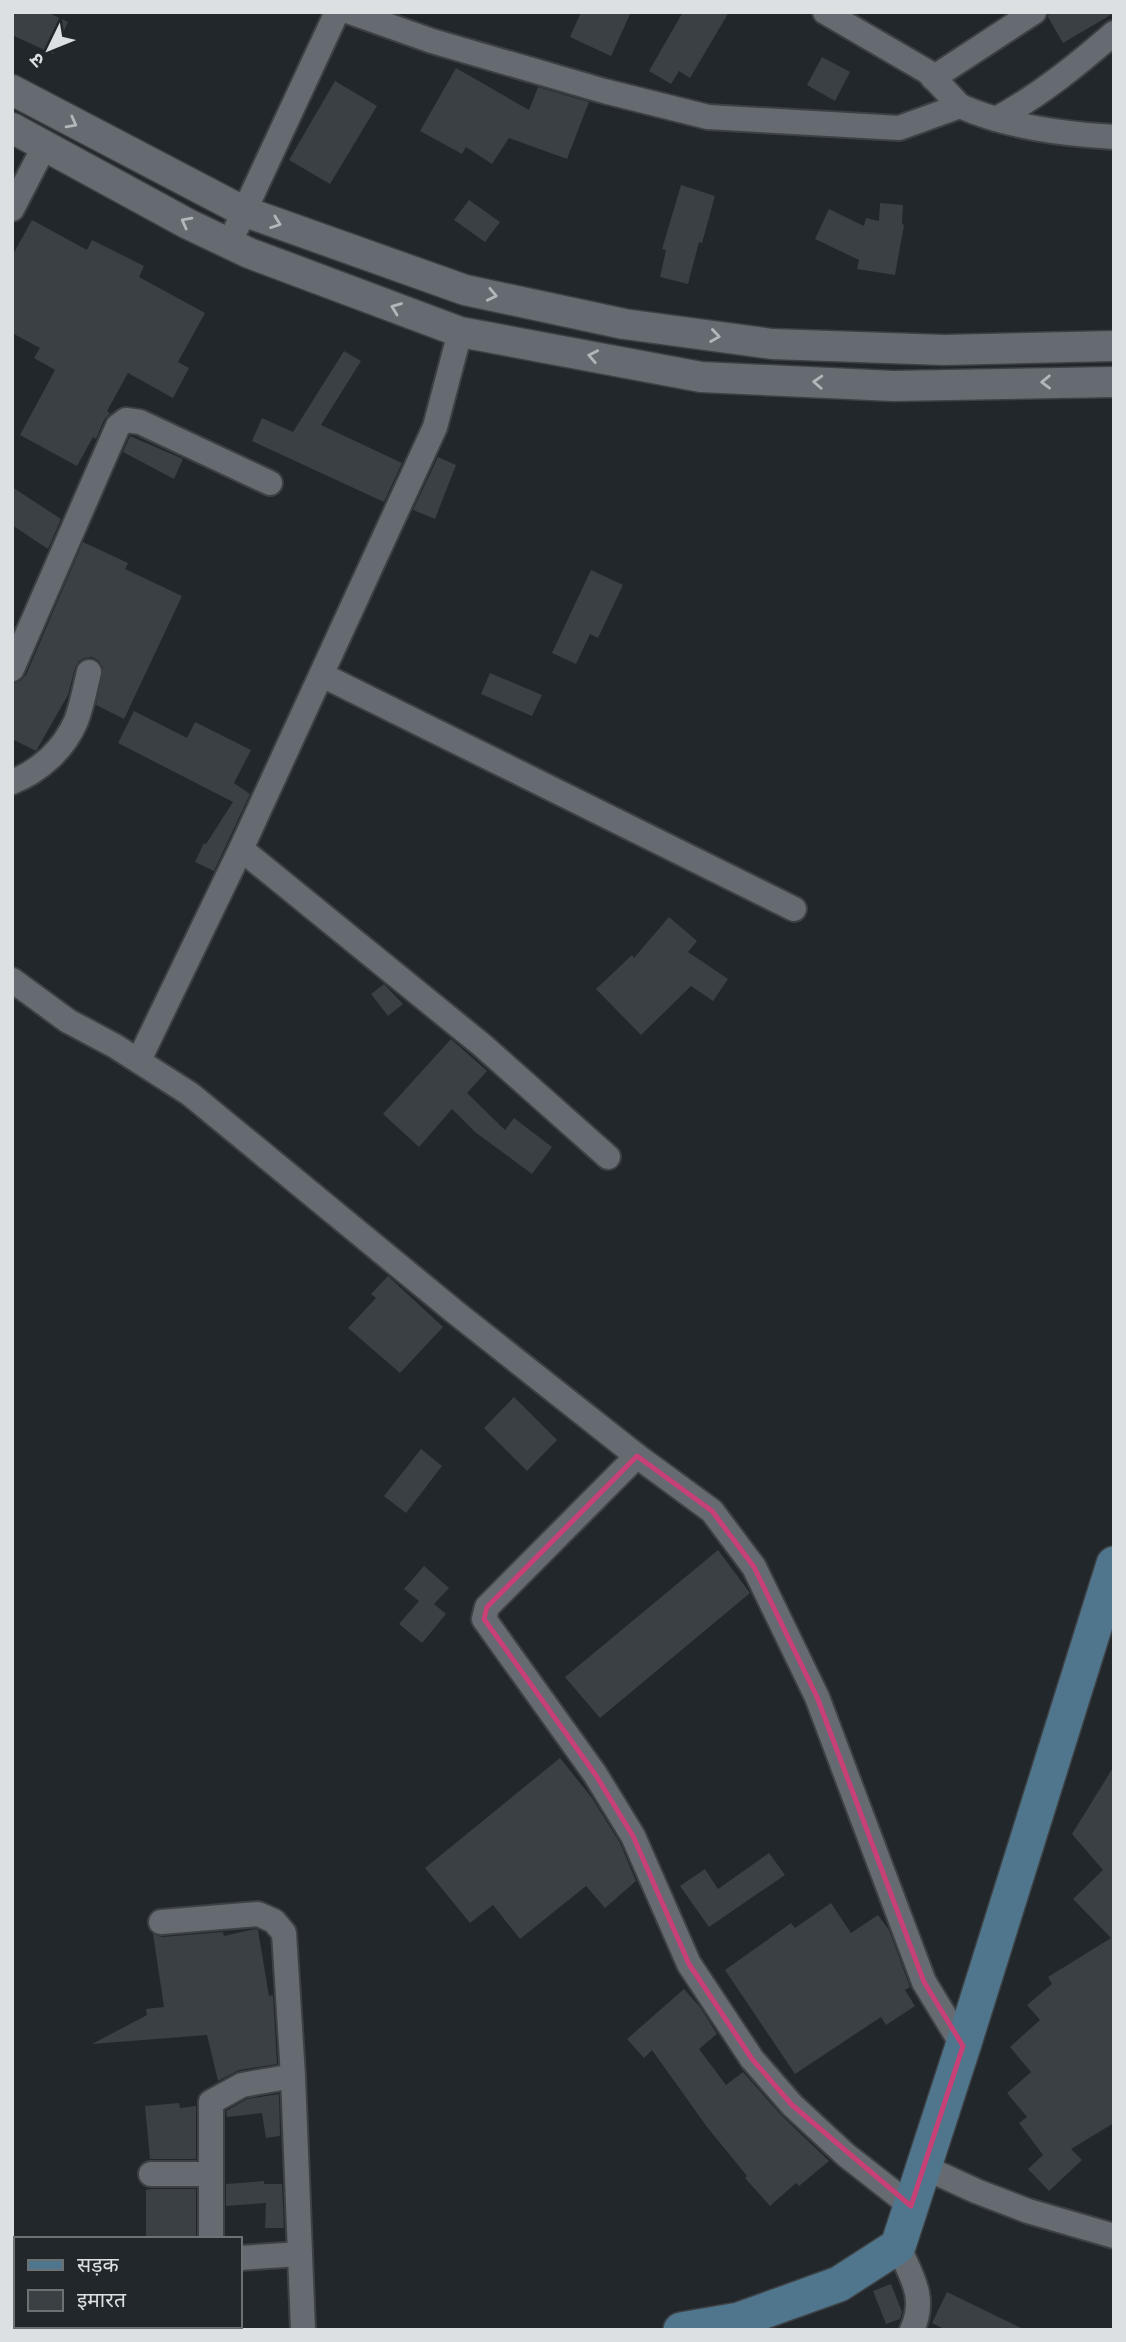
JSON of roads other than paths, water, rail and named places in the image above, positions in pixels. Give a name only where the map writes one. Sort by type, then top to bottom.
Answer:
[{"type":"main road","points":[[681,2330],[739,2320],[839,2284],[898,2246],[1114,1564]]},
{"type":"street","points":[[229,244],[337,12]]},
{"type":"street","points":[[350,12],[472,53],[604,92],[708,117],[899,128],[960,106]]},
{"type":"street","points":[[825,12],[928,72],[960,106],[981,115],[1067,135],[1114,137]]},
{"type":"street","points":[[933,78],[1034,12]]},
{"type":"street","points":[[996,118],[1023,104],[1087,57],[1114,33]]},
{"type":"street","points":[[12,90],[243,211],[465,290],[624,324],[772,344],[944,350],[1114,346]]},
{"type":"street","points":[[12,128],[187,224],[229,244],[460,332],[701,377],[893,386],[1114,382]]},
{"type":"street","points":[[12,209],[45,145]]},
{"type":"street","points":[[139,1060],[241,849],[435,427],[460,332]]},
{"type":"street","points":[[12,669],[118,426],[126,420],[140,422],[270,483]]},
{"type":"street","points":[[12,782],[32,774],[58,749],[76,721],[89,672]]},
{"type":"street","points":[[322,675],[794,909]]},
{"type":"street","points":[[241,849],[482,1045],[608,1157]]},
{"type":"street","points":[[12,980],[68,1021],[139,1060],[190,1094],[455,1312],[637,1456],[712,1511],[754,1567],[817,1697],[924,1982],[963,2046]]},
{"type":"street","points":[[637,1456],[487,1607],[484,1619],[602,1784],[633,1836],[690,1964],[752,2059],[792,2105],[846,2155],[911,2206]]},
{"type":"street","points":[[161,1922],[258,1914],[274,1921],[284,1933],[293,2076],[303,2330]]},
{"type":"street","points":[[211,2237],[211,2102],[242,2085],[293,2076]]},
{"type":"street","points":[[924,2167],[1028,2211],[1114,2236]]},
{"type":"street","points":[[151,2174],[211,2174]]},
{"type":"street","points":[[898,2246],[919,2295],[916,2322],[912,2330]]},
{"type":"street","points":[[242,2258],[300,2254]]}]
